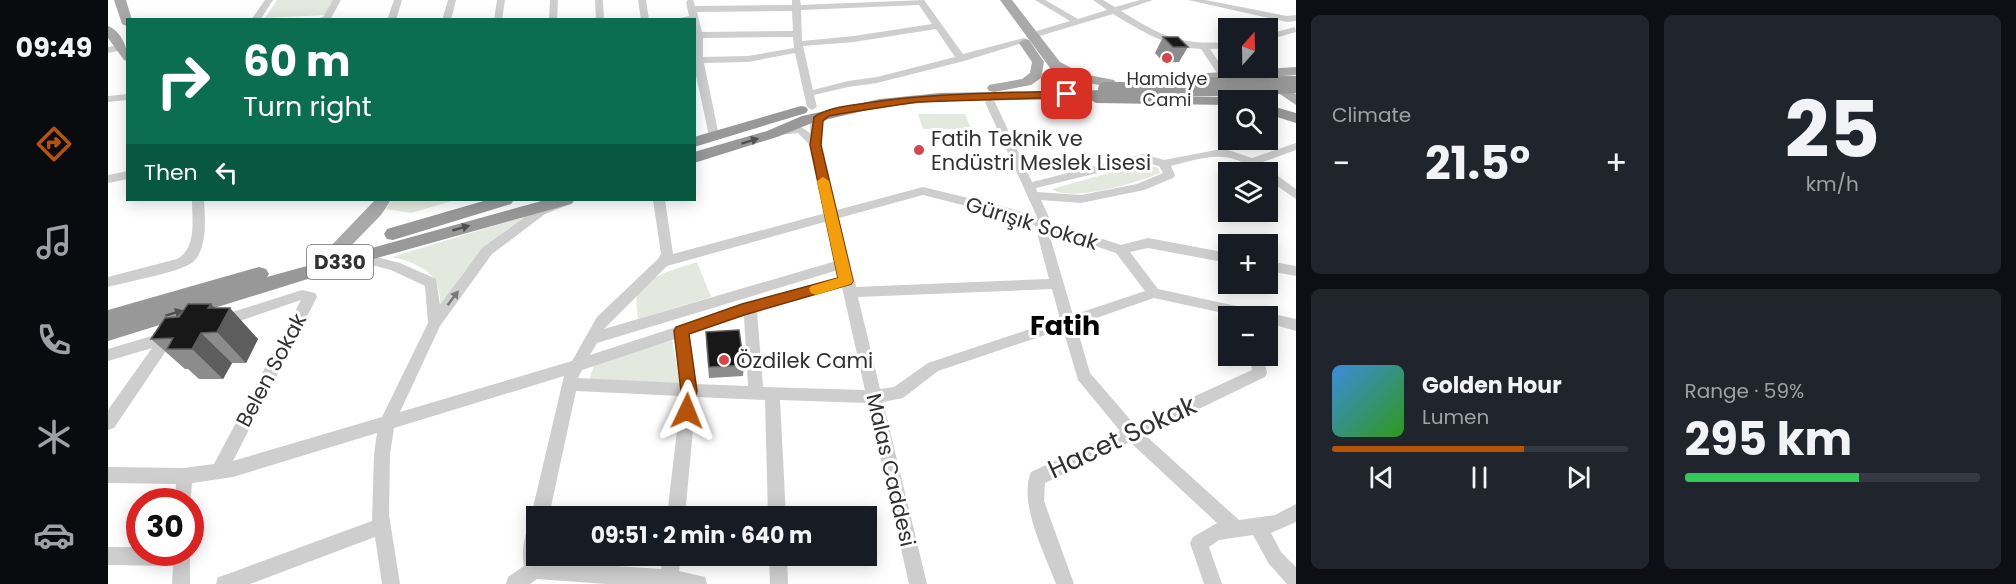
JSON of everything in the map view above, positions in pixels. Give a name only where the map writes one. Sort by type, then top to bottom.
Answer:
[{"type":"highway","points":[[1218,79],[1259,90]]},
{"type":"highway","points":[[1107,89],[1159,82],[1218,79],[1296,80]]},
{"type":"highway","points":[[696,141],[815,105],[1107,89],[1255,89],[1296,86]]},
{"type":"highway","points":[[1107,89],[1250,94],[1296,92]]},
{"type":"highway","points":[[995,95],[1218,101]]},
{"type":"highway","points":[[696,157],[772,134],[815,105]]},
{"type":"highway","points":[[1278,112],[1296,118]]},
{"type":"highway","name":"D330","points":[[113,324],[335,252],[503,201]]},
{"type":"highway","name":"D330","points":[[113,324],[563,201]]},
{"type":"main road","points":[[120,0],[126,18]]},
{"type":"main road","points":[[994,0],[1029,38],[1055,65],[1062,74],[1057,78],[1046,75],[1039,65],[1029,38],[1006,0]]},
{"type":"main road","points":[[108,30],[119,52]]},
{"type":"main road","points":[[995,95],[1031,80],[1039,65]]},
{"type":"main road","points":[[1055,65],[1107,89]]},
{"type":"main road","points":[[1218,79],[1296,71]]},
{"type":"main road","points":[[1269,80],[1296,101]]},
{"type":"main road","points":[[335,252],[382,201]]},
{"type":"street","points":[[256,18],[269,0]]},
{"type":"street","points":[[327,18],[337,0]]},
{"type":"street","points":[[392,18],[398,0]]},
{"type":"street","points":[[447,18],[452,0]]},
{"type":"street","points":[[498,18],[501,0]]},
{"type":"street","points":[[553,18],[554,0]]},
{"type":"street","points":[[599,0],[600,18]]},
{"type":"street","points":[[642,0],[645,18]]},
{"type":"street","points":[[1039,0],[1078,22]]},
{"type":"street","points":[[1097,0],[1156,38],[1170,43],[1204,47],[1218,46]]},
{"type":"street","points":[[796,4],[798,43],[815,105],[848,84],[877,80],[961,59],[1149,0]]},
{"type":"street","points":[[1192,0],[1292,19],[1296,30],[1278,34]]},
{"type":"street","points":[[678,18],[692,9],[921,1],[961,59]]},
{"type":"street","points":[[696,26],[697,65],[714,136]]},
{"type":"street","points":[[698,35],[798,43],[854,39],[938,26]]},
{"type":"street","points":[[697,65],[748,59],[798,43]]},
{"type":"street","points":[[1204,47],[1222,74],[1218,79]]},
{"type":"street","points":[[995,95],[1042,217],[1040,224],[1083,376],[1131,432],[1236,529]]},
{"type":"street","points":[[108,99],[126,97]]},
{"type":"street","name":"Malas Caddesi","points":[[815,105],[816,145],[918,584]]},
{"type":"street","points":[[772,134],[800,129],[816,145]]},
{"type":"street","points":[[1032,191],[1143,158],[1164,164],[1215,152],[1233,154],[1253,162],[1296,146]]},
{"type":"street","points":[[1032,191],[1081,199],[1140,188],[1168,175],[1164,164]]},
{"type":"street","points":[[108,179],[126,175]]},
{"type":"street","points":[[1278,183],[1296,195]]},
{"type":"street","name":"Gürışık Sokak","points":[[663,262],[923,191],[1005,211],[1121,250],[1148,243],[1218,256]]},
{"type":"street","points":[[108,282],[186,261],[193,255],[198,201]]},
{"type":"street","points":[[391,584],[382,526],[381,454],[387,423],[435,323],[487,251],[540,212],[565,201]]},
{"type":"street","points":[[542,506],[569,384],[576,366],[602,321],[663,262],[666,254],[659,201]]},
{"type":"street","points":[[1121,250],[1154,293]]},
{"type":"street","points":[[357,257],[417,274],[431,283],[435,323]]},
{"type":"street","points":[[592,339],[842,264]]},
{"type":"street","points":[[1278,268],[1296,271]]},
{"type":"street","points":[[108,475],[184,476],[233,469],[576,366],[750,308],[847,286],[1057,284]]},
{"type":"street","points":[[569,384],[875,398],[898,393],[933,368],[1154,293],[1218,308]]},
{"type":"street","name":"Belen Sokak","points":[[209,325],[302,295],[310,297],[219,471]]},
{"type":"street","points":[[750,308],[764,394],[776,506]]},
{"type":"street","points":[[1278,320],[1296,325]]},
{"type":"street","points":[[108,355],[188,331]]},
{"type":"street","points":[[677,506],[689,391],[681,331]]},
{"type":"street","points":[[108,423],[167,338]]},
{"type":"street","name":"Hacet Sokak","points":[[1065,584],[1035,501],[1037,478],[1260,373],[1258,366]]},
{"type":"street","points":[[184,476],[184,488]]},
{"type":"street","points":[[1213,584],[1200,543],[1216,532],[1277,523],[1296,513]]},
{"type":"street","points":[[225,584],[382,526]]},
{"type":"street","points":[[1258,526],[1275,558],[1296,580]]},
{"type":"street","points":[[108,556],[126,556]]},
{"type":"street","points":[[181,584],[182,566]]},
{"type":"street","points":[[533,566],[534,570]]},
{"type":"street","points":[[669,579],[671,566]]},
{"type":"street","points":[[778,566],[778,584]]},
{"type":"street","points":[[515,584],[534,570],[669,579],[698,584]]},
{"type":"shaded area","points":[[277,0],[334,0],[325,15],[265,18]]},
{"type":"shaded area","points":[[918,114],[965,114],[971,129],[923,129]]},
{"type":"shaded area","points":[[1145,163],[1158,168],[1160,173],[1105,190],[1074,194],[1061,193],[1052,189]]},
{"type":"shaded area","points":[[391,201],[452,201],[411,213],[386,209]]},
{"type":"shaded area","points":[[526,216],[498,237],[477,257],[458,280],[440,309],[438,287],[428,272],[413,263],[392,257]]},
{"type":"shaded area","points":[[697,262],[711,297],[638,319],[637,296],[647,283],[672,270]]},
{"type":"shaded area","points":[[672,340],[680,384],[589,380],[595,363]]},
{"type":"building","points":[[1163,37],[1178,37],[1188,47],[1173,47]]},
{"type":"building","points":[[188,304],[211,304],[208,308],[230,308],[217,332],[201,333],[192,349],[167,349],[173,338],[151,339],[165,318],[179,317]]},
{"type":"building","name":"Özdilek Cami","points":[[739,330],[744,365],[709,367],[706,332]]},
{"type":"slow traffic","points":[[816,289],[846,281],[823,181]]},
{"type":"place","name":"Hamidye Cami","points":[[1167,58]]},
{"type":"place","name":"Fatih Teknik ve Endüstri Meslek Lisesi","points":[[919,150]]},
{"type":"place","name":"Özdilek Cami","points":[[724,360]]},
{"type":"district","name":"Fatih","points":[[1065,325]]},
{"type":"route","points":[[687,411],[689,391],[681,331],[742,310],[846,281],[816,145],[815,124],[817,120],[825,114],[880,103],[917,99],[1067,94]]}]
